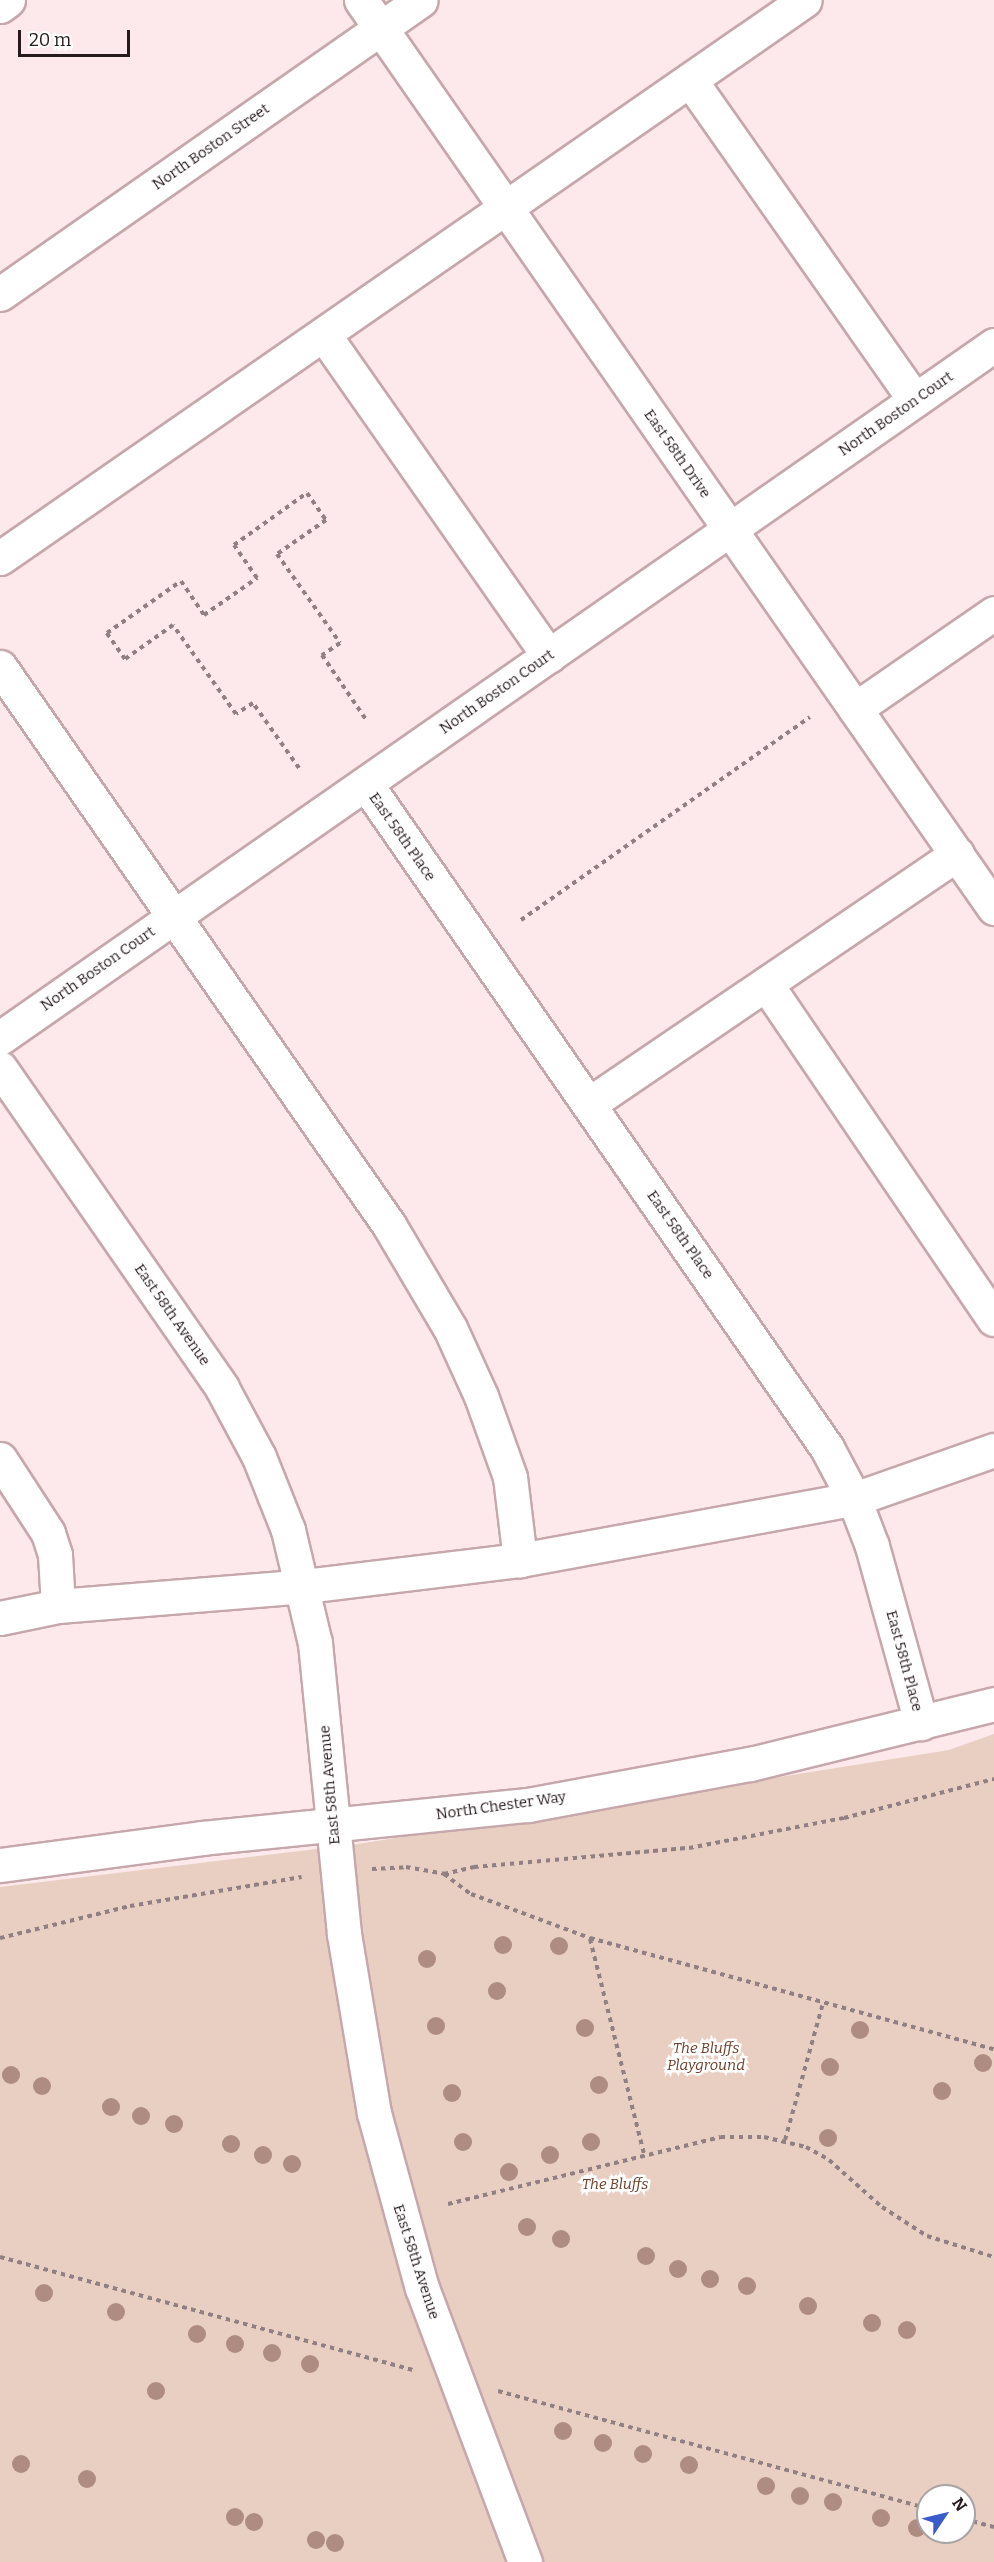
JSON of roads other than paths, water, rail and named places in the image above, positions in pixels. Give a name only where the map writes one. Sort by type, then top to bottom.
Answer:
[{"type":"street","points":[[0,6],[8,0]]},
{"type":"street","name":"East 58th Drive","points":[[361,0],[994,908]]},
{"type":"street","name":"North Boston Street","points":[[0,294],[421,0]]},
{"type":"street","points":[[0,558],[805,0]]},
{"type":"street","points":[[690,81],[915,400]]},
{"type":"street","points":[[324,335],[549,656]]},
{"type":"street","name":"North Boston Court","points":[[0,1038],[994,345]]},
{"type":"street","points":[[855,709],[994,613]]},
{"type":"street","points":[[0,668],[389,1226],[450,1328],[481,1396],[510,1477],[520,1560]]},
{"type":"street","name":"East 58th Place","points":[[366,784],[807,1417],[854,1499],[872,1546],[921,1723]]},
{"type":"street","points":[[589,1104],[957,854]]},
{"type":"street","points":[[766,984],[994,1319]]},
{"type":"street","name":"East 58th Avenue","points":[[0,1068],[222,1388],[274,1492],[304,1586],[317,1653],[352,1993],[388,2173],[422,2288],[525,2562]]},
{"type":"street","points":[[0,1618],[58,1606],[304,1586],[520,1560],[854,1499],[994,1450]]},
{"type":"street","points":[[0,1459],[48,1533],[55,1555],[58,1606]]},
{"type":"street","name":"North Chester Way","points":[[0,1865],[110,1848],[528,1805],[701,1774],[994,1704]]},
{"type":"park label","name":"The Bluffs Playground","points":[[706,2056]]},
{"type":"park label","name":"The Bluffs","points":[[615,2185]]}]
